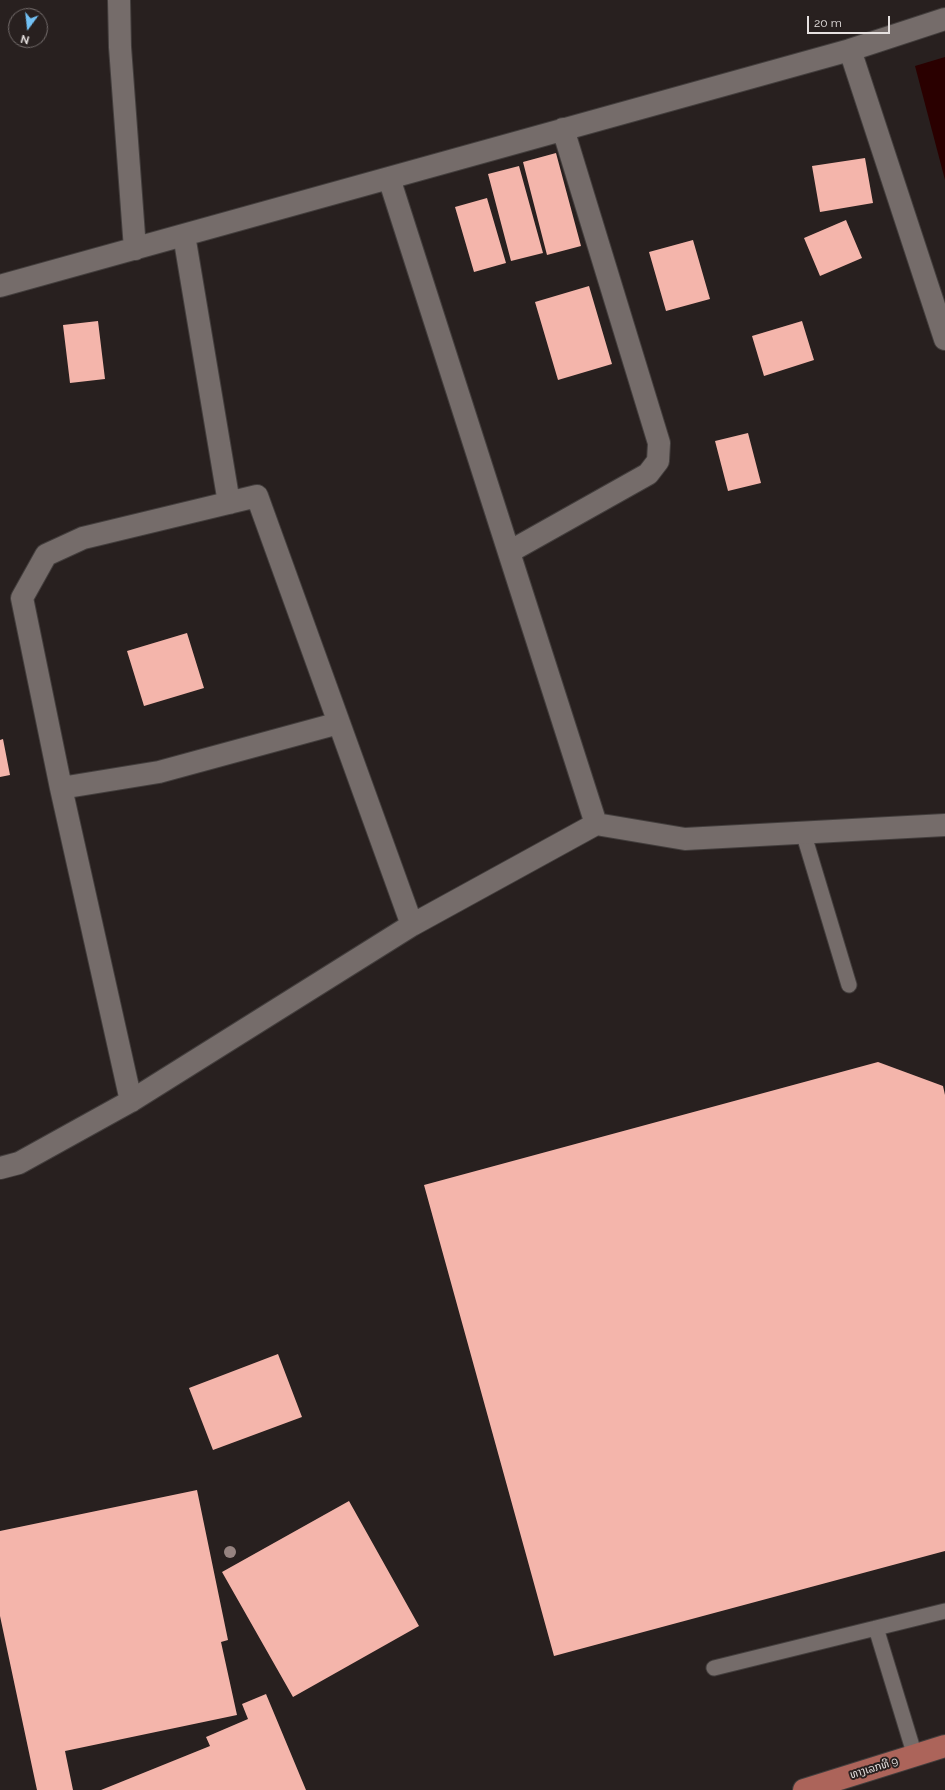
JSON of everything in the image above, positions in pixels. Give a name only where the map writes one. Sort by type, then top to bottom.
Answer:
[{"type":"main road","name":"ທາງເລກທີ 9","points":[[804,1790],[945,1746]]},
{"type":"street","points":[[119,0],[120,47],[135,249]]},
{"type":"street","points":[[0,286],[850,50],[945,18]]},
{"type":"street","points":[[850,50],[945,339]]},
{"type":"street","points":[[509,552],[648,474],[658,461],[659,444],[563,130]]},
{"type":"street","points":[[389,178],[596,824]]},
{"type":"street","points":[[184,235],[229,503]]},
{"type":"street","points":[[131,1101],[22,598],[46,555],[83,538],[257,496],[412,925]]},
{"type":"street","points":[[62,788],[159,772],[339,723]]},
{"type":"street","points":[[0,1168],[19,1163],[131,1101],[412,925],[596,824],[685,839],[945,824]]},
{"type":"lane","points":[[803,832],[849,985]]},
{"type":"lane","points":[[714,1668],[945,1611]]},
{"type":"lane","points":[[876,1628],[915,1756]]},
{"type":"shaded area","points":[[945,57],[945,180],[915,66]]},
{"type":"building","points":[[556,153],[581,246],[547,255],[523,162]]},
{"type":"building","points":[[865,158],[873,203],[820,212],[812,166]]},
{"type":"building","points":[[519,166],[543,253],[511,261],[488,174]]},
{"type":"building","points":[[487,198],[506,263],[474,272],[455,207]]},
{"type":"building","points":[[846,220],[862,258],[820,276],[804,238]]},
{"type":"building","points":[[693,240],[710,299],[666,311],[649,252]]},
{"type":"building","points":[[589,286],[612,364],[558,380],[535,302]]},
{"type":"building","points":[[98,321],[105,379],[70,383],[63,325]]},
{"type":"building","points":[[802,321],[814,360],[764,376],[752,336]]},
{"type":"building","points":[[748,433],[761,483],[728,491],[715,441]]},
{"type":"building","points":[[187,633],[204,688],[144,706],[127,651]]},
{"type":"building","points":[[3,739],[10,775],[0,777],[0,740]]},
{"type":"building","points":[[878,1062],[943,1086],[945,1095],[945,1551],[554,1656],[424,1185]]},
{"type":"building","points":[[278,1354],[302,1417],[213,1450],[189,1388]]},
{"type":"building","points":[[197,1490],[228,1640],[221,1642],[237,1715],[65,1751],[73,1790],[37,1790],[0,1616],[0,1531]]},
{"type":"building","points":[[349,1501],[419,1626],[293,1697],[222,1572]]},
{"type":"building","points":[[266,1694],[306,1790],[101,1790],[210,1746],[206,1737],[248,1719],[242,1704]]}]
